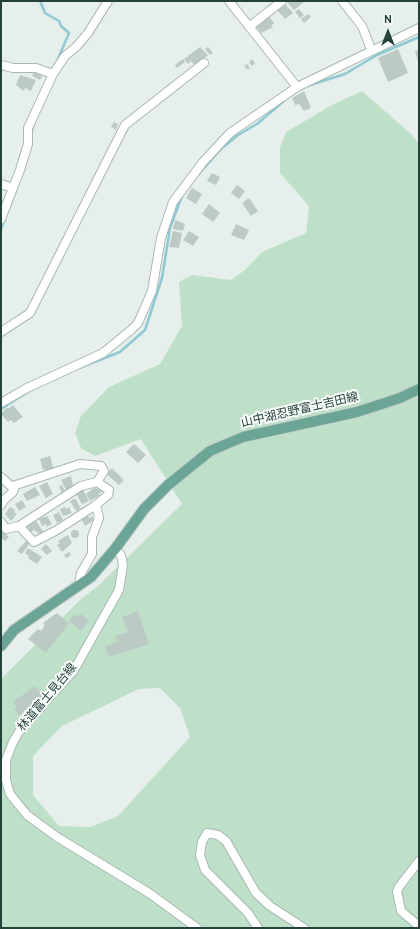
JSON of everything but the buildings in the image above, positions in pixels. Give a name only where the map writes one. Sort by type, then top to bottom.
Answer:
[{"type":"main road","name":"山中湖忍野富士吉田線","points":[[1,646],[14,630],[91,577],[115,549],[144,509],[168,485],[210,452],[243,437],[357,412],[400,398],[419,389]]},
{"type":"street","points":[[1,219],[28,144],[28,128],[53,74],[65,56],[76,47],[88,32],[108,1]]},
{"type":"street","points":[[229,1],[297,87]]},
{"type":"street","points":[[249,26],[282,1]]},
{"type":"street","points":[[342,1],[362,26],[371,49]]},
{"type":"street","points":[[1,402],[27,388],[104,352],[132,330],[138,323],[152,291],[161,238],[173,202],[203,162],[230,133],[297,87],[371,49],[419,28]]},
{"type":"street","points":[[1,332],[30,313],[125,125],[204,63]]},
{"type":"street","points":[[1,65],[13,68],[36,68],[53,74]]},
{"type":"street","points":[[1,184],[13,188]]},
{"type":"street","points":[[1,522],[6,529],[19,526],[81,486],[97,482],[104,470],[101,466],[80,464],[13,486]]},
{"type":"street","points":[[1,477],[13,486]]},
{"type":"street","points":[[19,526],[34,542],[57,530],[96,505],[108,495],[109,490],[97,482]]},
{"type":"street","points":[[1,504],[13,492],[13,486]]},
{"type":"street","points":[[79,585],[81,573],[92,554],[92,537],[99,518],[96,505]]},
{"type":"street","name":"林道富士見台線","points":[[115,549],[121,555],[123,565],[119,590],[74,670],[19,732],[13,742],[6,760],[6,780],[10,794],[27,815],[57,837],[149,893],[197,928]]},
{"type":"street","points":[[258,928],[248,914],[205,870],[200,855],[202,842],[207,833],[218,835],[226,841],[256,893],[270,906],[304,928]]},
{"type":"street","points":[[419,861],[398,887],[397,896],[401,911],[419,926]]},
{"type":"green space","points":[[362,91],[411,134],[419,144],[419,928],[1,928],[1,679],[81,599],[97,587],[182,504],[141,439],[95,456],[81,448],[75,433],[81,416],[109,387],[160,364],[182,326],[179,282],[192,275],[231,280],[245,270],[262,252],[306,233],[309,206],[280,173],[280,147],[286,132],[332,105]],"holes":[[[160,688],[180,708],[190,737],[118,816],[91,827],[59,826],[33,795],[33,756],[62,726],[139,689]]]},
{"type":"waterway","points":[[40,1],[45,13],[59,21],[61,26],[69,33],[55,66]]},
{"type":"waterway","points":[[307,86],[345,74],[377,55],[419,37]]},
{"type":"waterway","points":[[197,176],[221,149],[238,135],[257,124],[285,100]]},
{"type":"waterway","points":[[31,134],[34,123]]},
{"type":"waterway","points":[[1,229],[18,185]]},
{"type":"waterway","points":[[79,368],[120,352],[145,330],[162,278],[170,228],[182,196]]},
{"type":"waterway","points":[[1,409],[31,390]]}]
